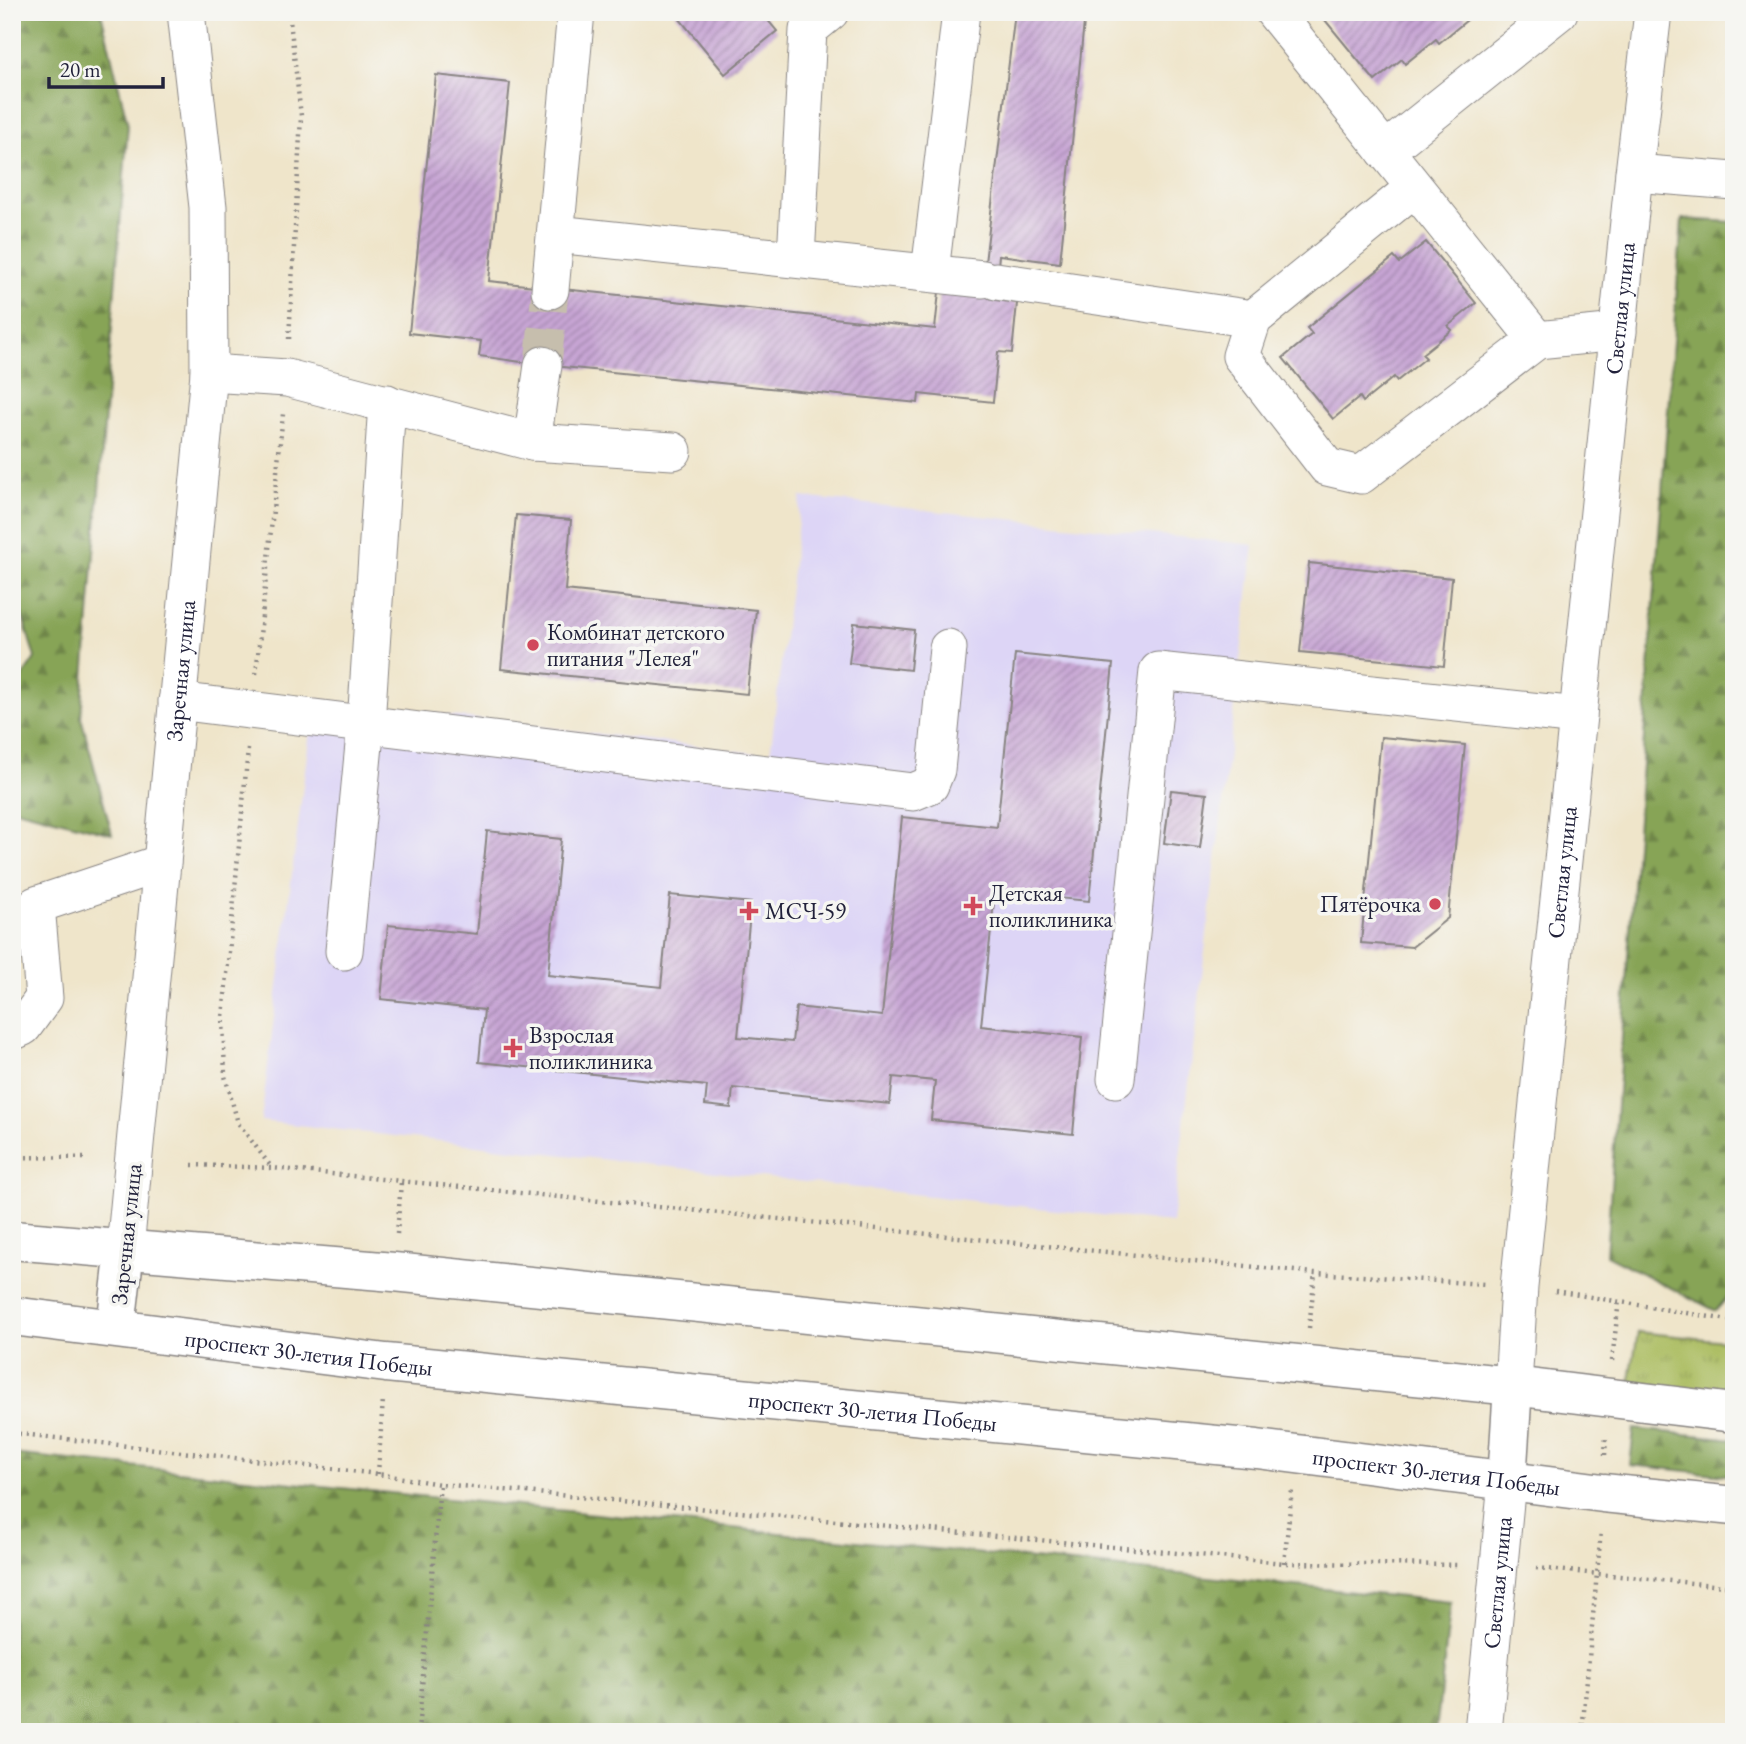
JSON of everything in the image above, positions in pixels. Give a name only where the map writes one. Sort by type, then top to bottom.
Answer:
[{"type":"main road","points":[[12,1240],[394,1272],[1513,1386],[1734,1413]]},
{"type":"main road","name":"Заречная улица","points":[[116,1327],[125,1249]]},
{"type":"main road","name":"проспект 30-летия Победы","points":[[12,1316],[386,1363],[1296,1453],[1507,1481],[1734,1506]]},
{"type":"main road","name":"Светлая улица","points":[[1507,1481],[1513,1386]]},
{"type":"street","name":"Заречная улица","points":[[125,1249],[209,373],[208,207],[186,12]]},
{"type":"street","points":[[550,290],[576,12]]},
{"type":"street","points":[[796,257],[808,30],[830,12]]},
{"type":"street","points":[[930,272],[961,12]]},
{"type":"street","points":[[1274,12],[1536,340]]},
{"type":"street","points":[[1385,150],[1559,12]]},
{"type":"street","name":"Светлая улица","points":[[1513,1386],[1519,1287],[1618,332],[1648,13]]},
{"type":"street","points":[[1634,173],[1734,181]]},
{"type":"street","points":[[1415,188],[1253,319],[1241,356],[1327,467],[1361,475],[1536,340],[1618,332]]},
{"type":"street","points":[[556,234],[930,272],[1253,319]]},
{"type":"street","points":[[532,442],[543,365]]},
{"type":"street","points":[[209,373],[287,378],[532,442],[673,451]]},
{"type":"street","points":[[344,951],[366,724],[387,403]]},
{"type":"street","points":[[177,701],[913,792],[930,785],[936,770],[948,648]]},
{"type":"street","points":[[1116,1079],[1158,671],[1578,716]]},
{"type":"street","points":[[12,1032],[23,1027],[44,998],[24,905],[162,863]]},
{"type":"street","name":"Светлая улица","points":[[1483,1732],[1501,1566],[1507,1481]]},
{"type":"path","points":[[252,710],[223,1017],[225,1076],[238,1123],[272,1168]]},
{"type":"path","points":[[12,1157],[89,1158]]},
{"type":"path","points":[[192,1165],[272,1168],[1315,1273],[1519,1287],[1619,1300],[1734,1321]]},
{"type":"path","points":[[12,1433],[378,1474],[440,1484],[1284,1563],[1501,1566],[1599,1572],[1734,1587]]},
{"type":"path","points":[[418,1732],[440,1484]]},
{"type":"path","points":[[1582,1732],[1599,1572]]},
{"type":"shaded area","name":"МСЧ-59","points":[[801,497],[1254,545],[1172,1223],[261,1121],[314,699],[770,755]]},
{"type":"green space","points":[[12,12],[101,12],[128,125],[81,717],[112,834],[12,808],[12,692],[35,658],[12,581]]},
{"type":"green space","points":[[1682,219],[1734,222],[1734,1289],[1716,1311],[1606,1255]]},
{"type":"green space","points":[[1638,1332],[1734,1342],[1734,1398],[1629,1386]]},
{"type":"green space","points":[[1634,1429],[1734,1439],[1734,1476],[1630,1465]]},
{"type":"green space","points":[[12,1454],[1451,1602],[1436,1732],[12,1732]]},
{"type":"building","points":[[461,12],[521,12],[520,20]]},
{"type":"building","points":[[674,12],[761,12],[777,31],[725,74]]},
{"type":"building","points":[[1015,12],[1085,12],[1060,263],[999,255],[995,300],[1017,303],[1012,353],[998,352],[993,402],[919,394],[918,403],[543,365],[479,356],[481,341],[409,333],[436,75],[510,83],[489,281],[935,329],[939,292],[981,296]]},
{"type":"building","points":[[1334,12],[1469,12],[1464,16],[1467,20],[1439,43],[1436,39],[1405,64],[1402,59],[1375,81],[1325,20]]},
{"type":"building","points":[[1426,242],[1476,303],[1448,326],[1452,330],[1422,354],[1426,358],[1397,381],[1394,377],[1363,402],[1360,397],[1333,419],[1283,358],[1312,334],[1307,328],[1394,257],[1399,263]]},
{"type":"building","points":[[516,515],[571,520],[565,590],[756,610],[747,694],[501,669]]},
{"type":"building","points":[[1309,563],[1452,578],[1444,666],[1300,652]]},
{"type":"building","points":[[854,623],[914,630],[910,670],[849,663]]},
{"type":"building","points":[[1015,654],[1113,664],[1089,901],[995,892],[981,1026],[1082,1037],[1073,1134],[931,1120],[935,1081],[893,1077],[890,1104],[733,1088],[731,1108],[705,1105],[707,1086],[479,1062],[484,1010],[381,999],[388,925],[477,934],[487,831],[561,839],[548,975],[661,987],[670,895],[751,903],[738,1037],[792,1042],[796,1007],[882,1016],[902,817],[997,827]]},
{"type":"building","points":[[1381,737],[1465,745],[1448,918],[1412,947],[1361,943]]},
{"type":"building","points":[[1171,790],[1207,794],[1200,848],[1164,843]]},
{"type":"tunnel","points":[[543,365],[550,290]]},
{"type":"place","name":"Комбинат детского питания \"Лелея\"","points":[[533,645]]},
{"type":"place","name":"Пятёрочка","points":[[1435,904]]},
{"type":"place","name":"Детская поликлиника","points":[[973,906]]},
{"type":"place","name":"МСЧ-59","points":[[749,911]]},
{"type":"place","name":"Взрослая поликлиника","points":[[513,1048]]}]
